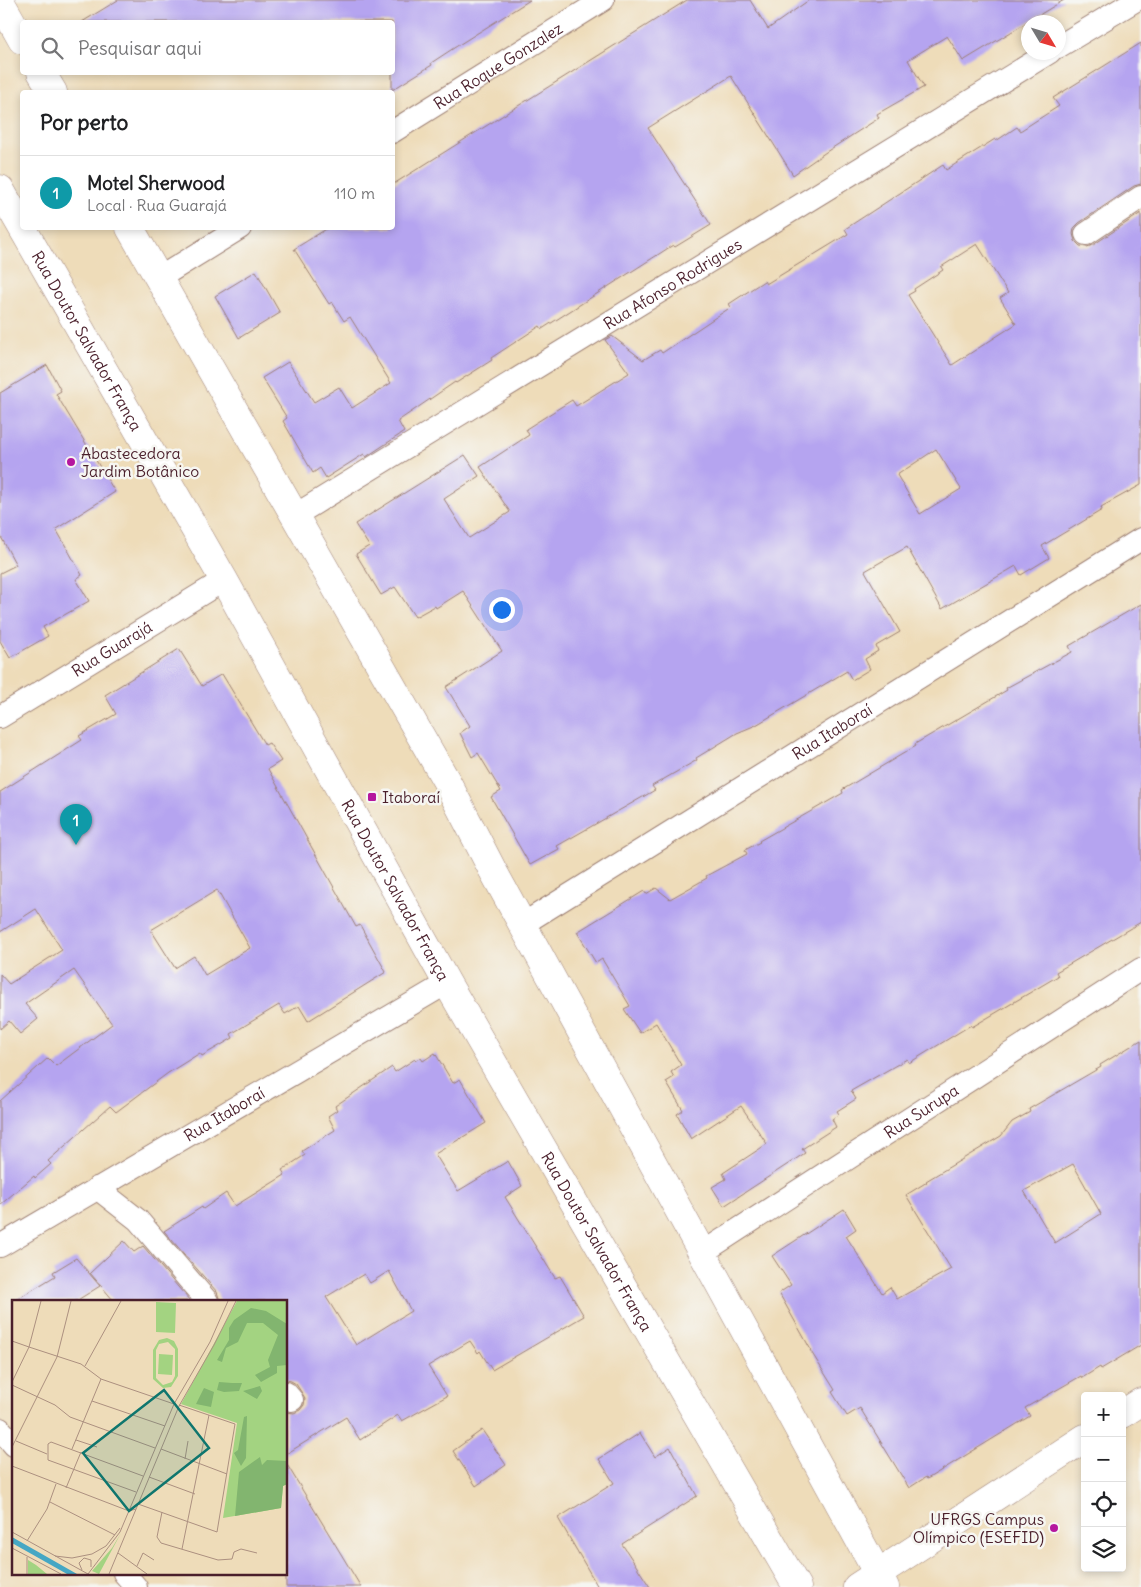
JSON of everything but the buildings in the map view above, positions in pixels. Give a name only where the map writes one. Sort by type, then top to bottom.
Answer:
[{"type":"main road","points":[[2,3],[20,36]]},
{"type":"main road","points":[[43,75],[51,90]]},
{"type":"main road","name":"Rua Doutor Salvador França","points":[[0,189],[20,224]]},
{"type":"main road","name":"Rua Doutor Salvador França","points":[[23,230],[224,580],[447,983],[797,1587]]},
{"type":"main road","points":[[131,230],[447,782],[702,1253],[873,1582],[1081,1441]]},
{"type":"main road","points":[[1126,1411],[1141,1402]]},
{"type":"street","name":"Rua Roque Gonzalez","points":[[395,130],[603,0]]},
{"type":"street","points":[[1066,42],[1136,0]]},
{"type":"street","name":"Rua Afonso Rodrigues","points":[[294,516],[1037,60]]},
{"type":"street","points":[[1086,234],[1141,197]]},
{"type":"street","points":[[160,278],[237,230]]},
{"type":"street","name":"Rua Itaboraí","points":[[523,924],[1141,539]]},
{"type":"street","name":"Rua Guarajá","points":[[0,717],[224,580]]},
{"type":"street","name":"Rua Surupa","points":[[702,1253],[1141,969]]},
{"type":"street","name":"Rua Itaboraí","points":[[0,1246],[447,983]]},
{"type":"street","points":[[97,1188],[138,1220],[206,1300]]},
{"type":"street","points":[[0,1429],[12,1443]]},
{"type":"street","points":[[125,1574],[136,1587]]},
{"type":"place","name":"Abastecedora Jardim Botânico","points":[[71,462]]},
{"type":"place","name":"Itaboraí","points":[[372,797]]},
{"type":"place","name":"Motel Sherwood","points":[[76,845]]},
{"type":"place","name":"UFRGS Campus Olímpico (ESEFID)","points":[[1054,1528]]}]
